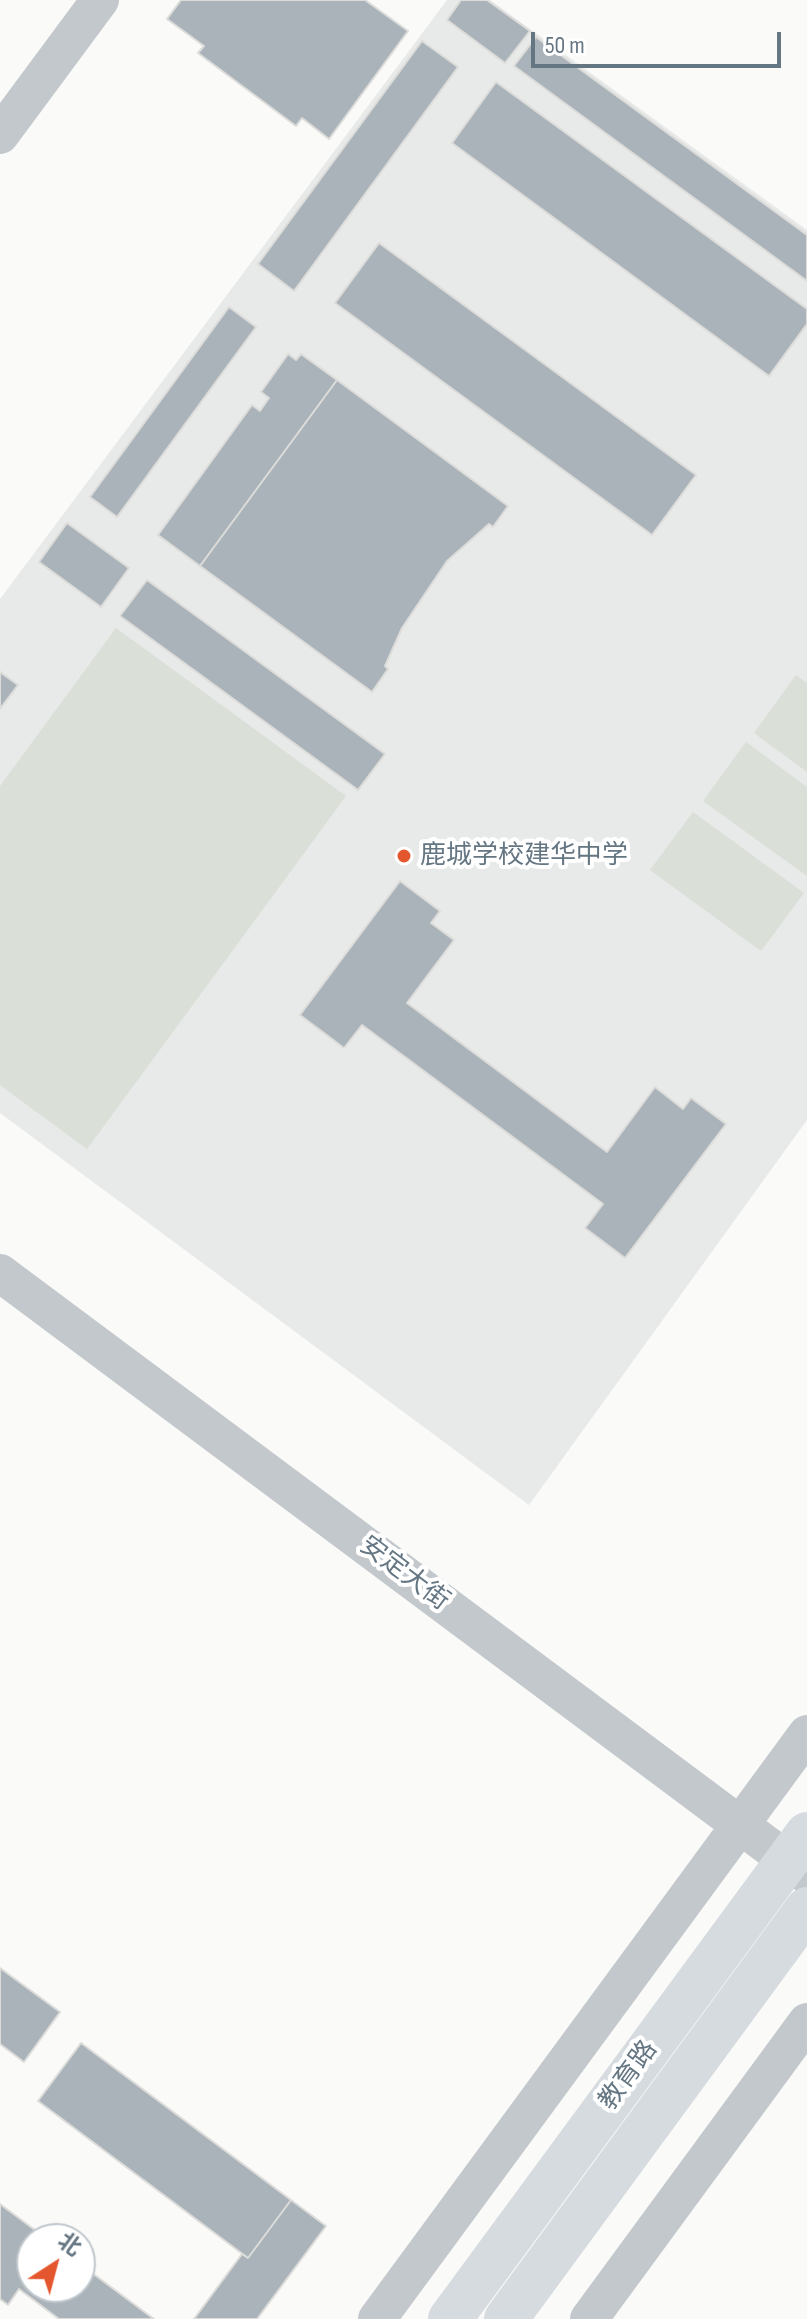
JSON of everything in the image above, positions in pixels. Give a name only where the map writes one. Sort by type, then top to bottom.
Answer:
[{"type":"main road","name":"教育路","points":[[450,2319],[801,1856]]},
{"type":"main road","name":"教育路","points":[[506,2319],[807,1909]]},
{"type":"street","points":[[0,135],[100,0]]},
{"type":"street","name":"安定大街","points":[[0,1273],[740,1825],[801,1856]]},
{"type":"street","points":[[377,2319],[807,1734]]},
{"type":"street","points":[[589,2319],[807,2022]]},
{"type":"shaded area","name":"鹿城学校建华中学","points":[[447,0],[490,0],[807,230],[807,1120],[529,1505],[0,1113],[0,599]]},
{"type":"shaded area","points":[[116,628],[346,796],[87,1149],[0,1085],[0,786]]},
{"type":"shaded area","points":[[796,675],[807,683],[807,772],[754,733]]},
{"type":"shaded area","points":[[746,742],[807,787],[807,876],[703,801]]},
{"type":"shaded area","points":[[693,812],[804,893],[761,951],[650,870]]},
{"type":"building","points":[[181,0],[365,0],[408,31],[329,139],[302,118],[296,126],[198,53],[204,46],[167,19]]},
{"type":"building","points":[[461,0],[487,0],[530,31],[505,63],[447,20]]},
{"type":"building","points":[[536,37],[807,235],[807,281],[514,66]]},
{"type":"building","points":[[422,41],[458,67],[294,291],[258,264]]},
{"type":"building","points":[[496,82],[807,309],[807,324],[769,376],[452,143]]},
{"type":"building","points":[[379,243],[696,475],[652,535],[335,303]]},
{"type":"building","points":[[229,307],[256,327],[117,517],[90,497]]},
{"type":"building","points":[[288,354],[296,360],[301,354],[337,380],[200,566],[158,535],[252,405],[260,411],[269,398],[261,392]]},
{"type":"building","points":[[337,380],[508,506],[493,527],[489,524],[447,561],[402,628],[385,666],[388,669],[372,692],[200,566]]},
{"type":"building","points":[[67,523],[129,568],[101,607],[39,562]]},
{"type":"building","points":[[147,580],[385,754],[358,790],[120,616]]},
{"type":"building","points":[[0,672],[18,685],[0,709]]},
{"type":"building","points":[[400,881],[440,911],[431,923],[454,940],[407,1003],[607,1152],[655,1087],[683,1109],[691,1098],[726,1124],[625,1258],[585,1228],[603,1204],[362,1025],[344,1048],[300,1015]]},
{"type":"building","points":[[0,1968],[60,2012],[24,2062],[0,2044]]},
{"type":"building","points":[[81,2043],[291,2200],[248,2258],[38,2101]]},
{"type":"building","points":[[291,2200],[326,2226],[257,2319],[194,2319],[242,2254],[248,2258]]},
{"type":"building","points":[[0,2204],[26,2223],[16,2223],[16,2293],[8,2305],[0,2299]]},
{"type":"building","points":[[96,2276],[154,2319],[59,2319],[38,2303],[96,2303]]},
{"type":"place","name":"鹿城学校建华中学","points":[[404,856]]}]
